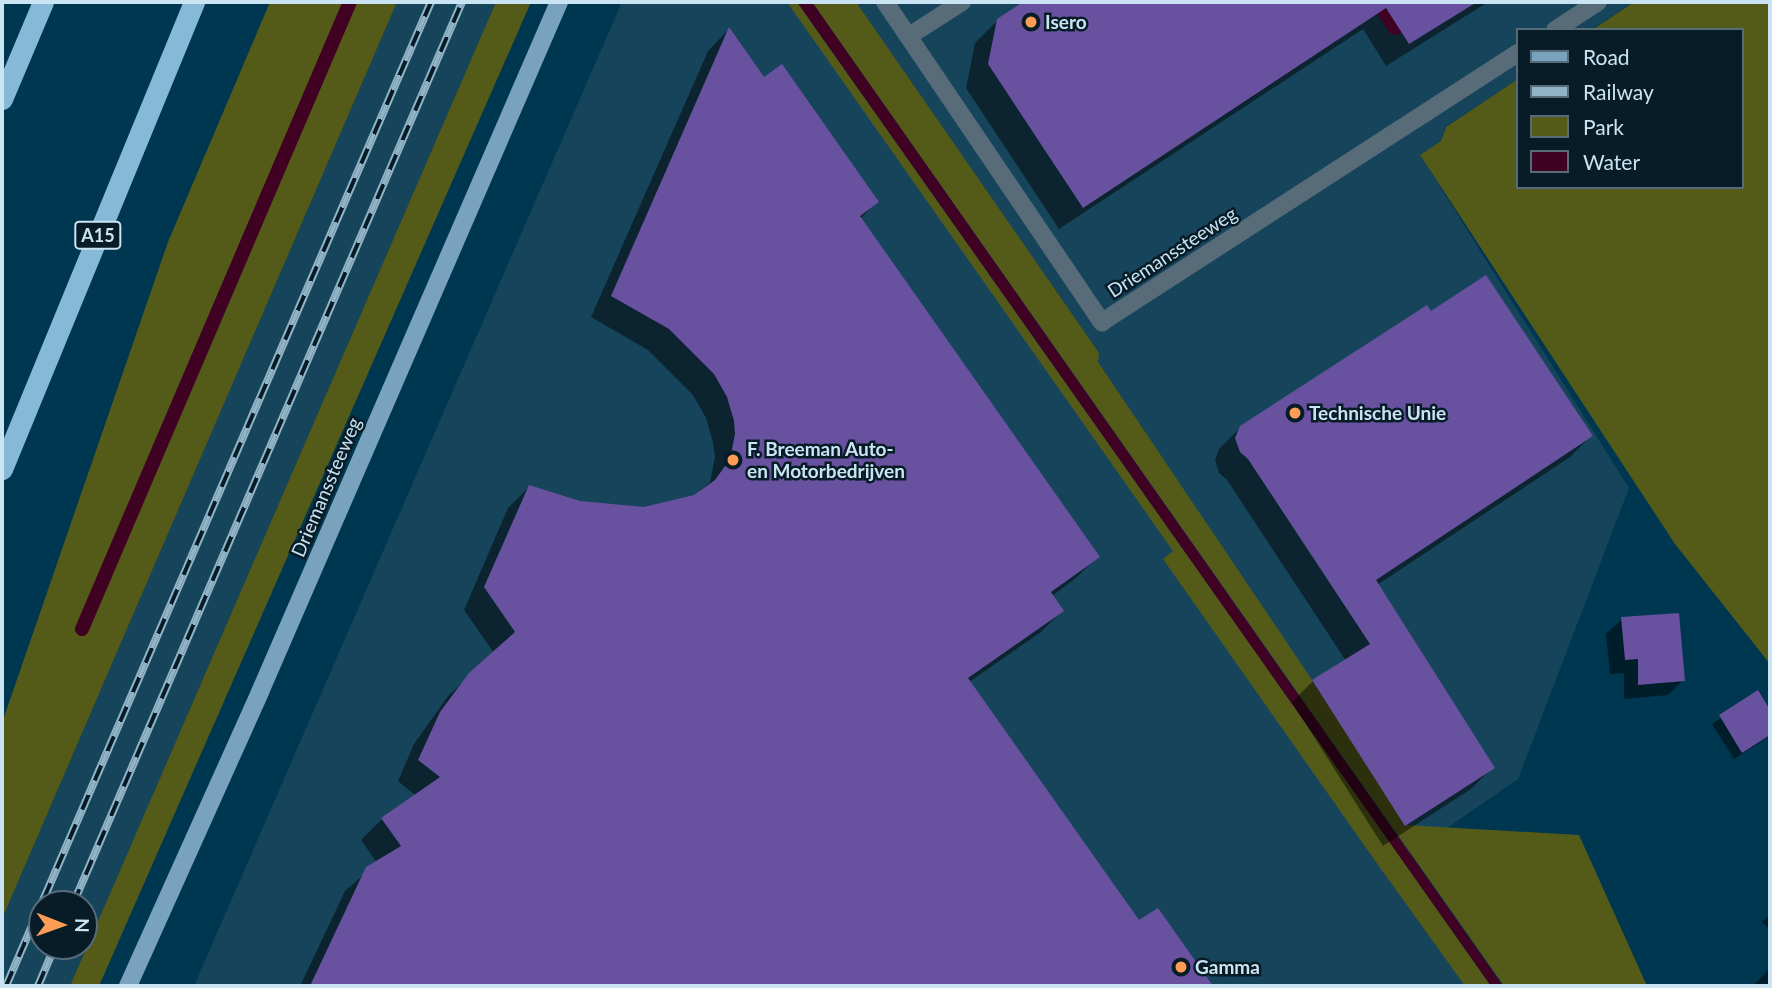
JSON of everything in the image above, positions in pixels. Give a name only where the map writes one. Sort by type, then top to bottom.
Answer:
[{"type":"highway","points":[[2,99],[43,2]]},
{"type":"highway","name":"A15","points":[[2,469],[194,2]]},
{"type":"main road","name":"Driemanssteeweg","points":[[128,986],[260,692],[559,2]]},
{"type":"street","name":"Driemanssteeweg","points":[[885,2],[1102,321],[1516,54]]},
{"type":"street","points":[[909,36],[962,2]]},
{"type":"street","points":[[1558,28],[1598,2]]},
{"type":"shaded area","points":[[397,2],[496,2],[98,921],[98,890],[28,890],[28,960],[81,960],[70,986],[2,986],[2,919]]},
{"type":"shaded area","points":[[622,2],[1633,2],[1594,28],[1516,28],[1516,80],[1445,127],[1441,141],[1420,155],[1629,488],[1518,779],[1383,872],[1465,986],[194,986]]},
{"type":"green space","points":[[270,2],[397,2],[2,919],[2,723],[168,242]]},
{"type":"green space","points":[[496,2],[531,2],[99,986],[70,986],[81,960],[98,960],[98,921]]},
{"type":"green space","points":[[787,2],[797,2],[1491,986],[1465,986],[1383,872],[1163,559],[1173,551]]},
{"type":"green space","points":[[812,2],[856,2],[1099,353],[1098,362],[1312,680],[1405,825],[1579,835],[1647,986],[1504,986]]},
{"type":"green space","points":[[1634,2],[1770,2],[1770,664],[1675,544],[1420,155],[1441,141],[1446,127],[1516,80],[1516,189],[1744,189],[1744,28],[1595,28]]},
{"type":"water","points":[[797,2],[812,2],[1503,986],[1491,986]]},
{"type":"building","points":[[1023,2],[1477,2],[1409,44],[1386,8],[1083,208],[988,64],[997,19]]},
{"type":"building","points":[[729,27],[764,77],[782,64],[879,202],[860,216],[1100,557],[1051,592],[1064,611],[968,678],[1139,920],[1158,908],[1213,986],[310,986],[366,867],[401,846],[381,818],[440,777],[418,760],[440,712],[469,673],[515,632],[484,587],[529,485],[580,501],[644,507],[694,495],[715,480],[730,459],[735,434],[734,421],[727,397],[714,374],[669,329],[611,296]]},
{"type":"building","points":[[1486,275],[1593,436],[1376,580],[1495,768],[1405,826],[1312,680],[1370,644],[1248,459],[1240,452],[1235,438],[1240,426],[1427,305],[1431,311]]},
{"type":"building","points":[[1679,613],[1685,681],[1638,685],[1638,659],[1625,660],[1621,617]]},
{"type":"building","points":[[1758,690],[1770,710],[1770,735],[1742,753],[1719,715]]},
{"type":"waterway","points":[[82,629],[350,2]]},
{"type":"waterway","points":[[1378,2],[1395,28]]},
{"type":"railway","points":[[6,986],[431,2]]},
{"type":"railway","points":[[79,890],[462,2]]},
{"type":"railway","points":[[38,986],[49,960]]},
{"type":"place","name":"Isero","points":[[1031,22]]},
{"type":"place","name":"Technische Unie","points":[[1295,413]]},
{"type":"place","name":"F. Breeman Auto- en Motorbedrijven","points":[[733,460]]},
{"type":"place","name":"Gamma","points":[[1181,967]]}]
